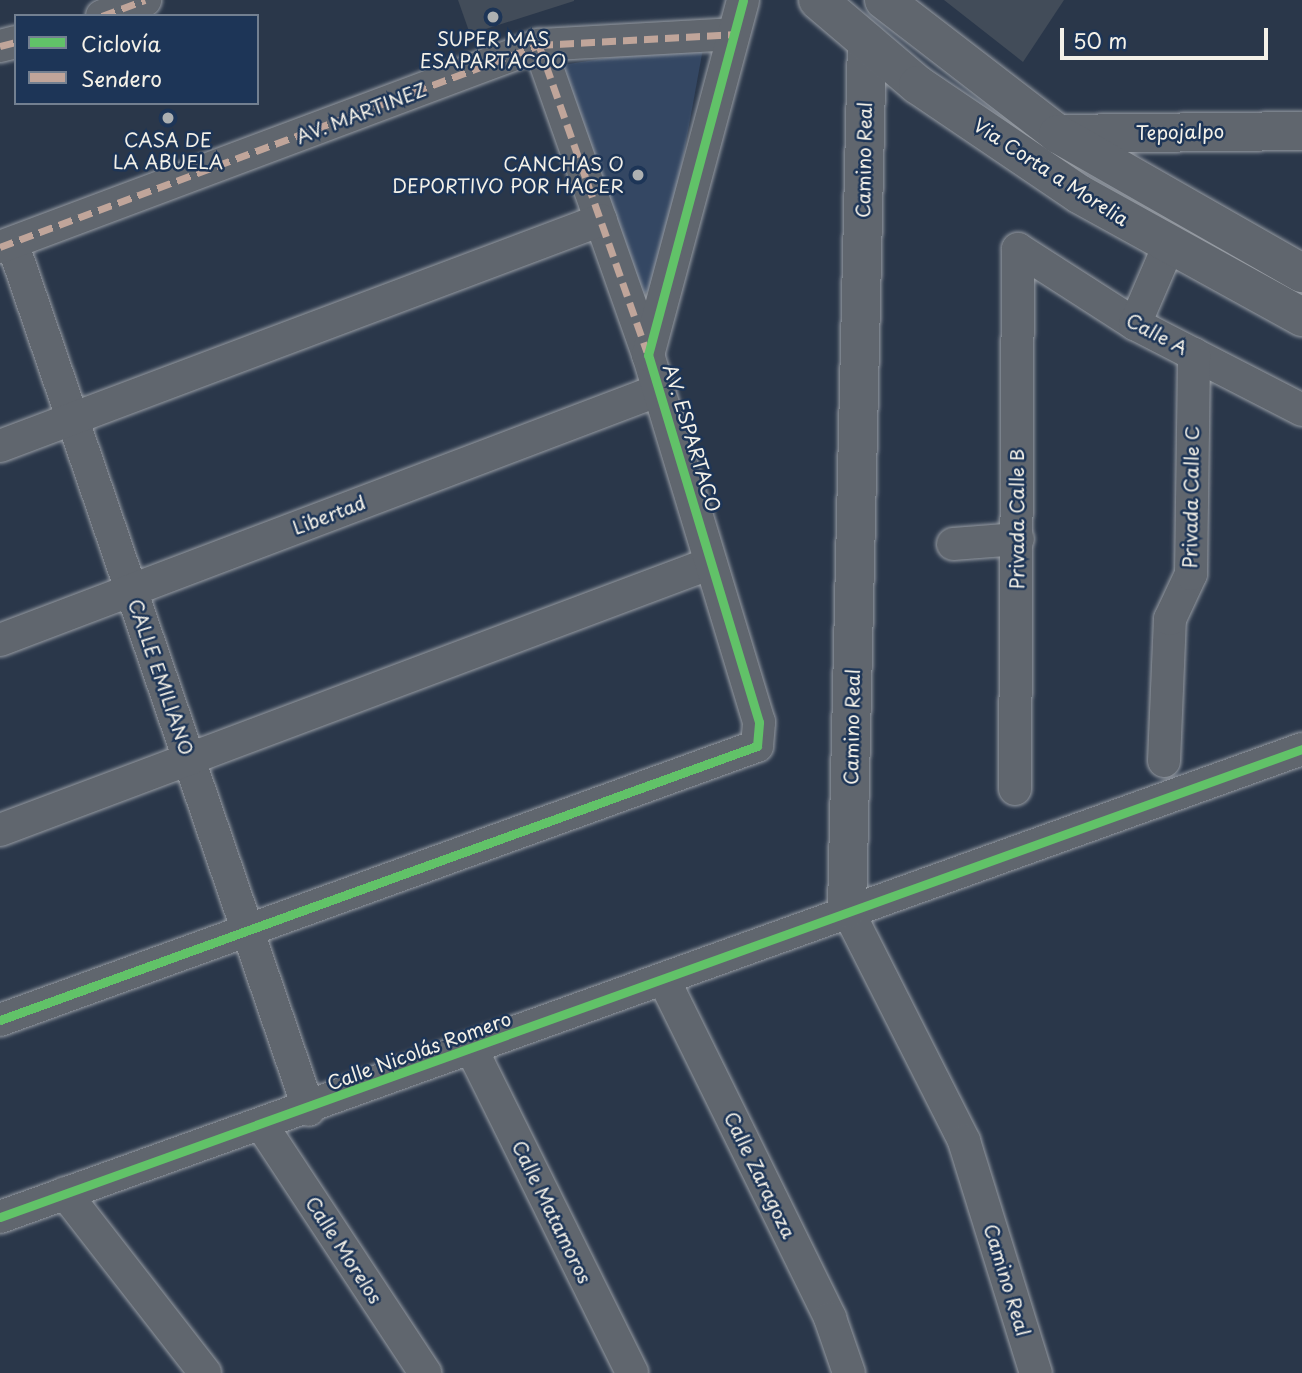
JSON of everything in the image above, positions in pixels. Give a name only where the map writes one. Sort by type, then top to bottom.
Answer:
[{"type":"street","points":[[107,14],[145,0]]},
{"type":"street","name":"AV. ESPARTACO","points":[[648,355],[743,0]]},
{"type":"street","name":"Via Corta a Morelia","points":[[884,0],[1058,134],[1302,273]]},
{"type":"street","name":"Via Corta a Morelia","points":[[822,1],[941,101],[1169,245],[1302,317]]},
{"type":"street","name":"AV. MARTINEZ","points":[[6,246],[539,45],[733,34]]},
{"type":"street","name":"Camino Real","points":[[867,41],[847,909],[964,1141],[1036,1373]]},
{"type":"street","name":"AV. ESPARTACO","points":[[248,929],[737,757],[757,747],[759,722],[659,390],[539,45]]},
{"type":"street","name":"Tepojalpo","points":[[1058,134],[1302,131]]},
{"type":"street","points":[[0,446],[601,220]]},
{"type":"street","points":[[1135,324],[1169,245]]},
{"type":"street","name":"CALLE EMILIANO","points":[[6,246],[73,418],[309,1110]]},
{"type":"street","name":"Calle A","points":[[1018,249],[1135,324],[1302,410]]},
{"type":"street","name":"Privada Calle B","points":[[1015,789],[1018,249]]},
{"type":"street","name":"Privada Calle C","points":[[1164,761],[1170,619],[1191,574],[1194,354]]},
{"type":"street","name":"Libertad","points":[[0,640],[659,390]]},
{"type":"street","points":[[953,544],[1018,539]]},
{"type":"street","points":[[0,830],[711,563]]},
{"type":"street","name":"Calle Nicolás Romero","points":[[0,1217],[263,1127],[664,980],[847,909],[1302,749]]},
{"type":"street","points":[[0,1020],[248,929]]},
{"type":"street","name":"Calle Zaragoza","points":[[664,980],[830,1318],[849,1373]]},
{"type":"street","name":"Calle Matamoros","points":[[472,1050],[632,1373]]},
{"type":"street","name":"Calle Morelos","points":[[263,1127],[425,1373]]},
{"type":"street","points":[[65,1193],[205,1373]]},
{"type":"shaded area","name":"CANCHAS O DEPORTIVO POR HACER","points":[[704,43],[660,285],[635,298],[562,65]]},
{"type":"building","name":"SUPER MAS ESAPARTACOO","points":[[458,0],[574,0],[574,1],[470,34]]},
{"type":"building","points":[[944,0],[1064,0],[1023,62]]},
{"type":"marked path","points":[[107,14],[145,0]]},
{"type":"marked path","points":[[0,247],[539,45],[733,34]]},
{"type":"marked path","points":[[0,46],[14,42]]},
{"type":"marked path","points":[[539,45],[647,352]]},
{"type":"cycle path","points":[[0,1020],[757,746],[759,722],[648,355],[743,0]]},
{"type":"cycle path","points":[[0,1217],[1302,749]]},
{"type":"place","name":"SUPER MAS ESAPARTACOO","points":[[493,17]]},
{"type":"place","name":"CASA DE LA ABUELA","points":[[168,118]]},
{"type":"place","name":"CANCHAS O DEPORTIVO POR HACER","points":[[638,175]]}]
